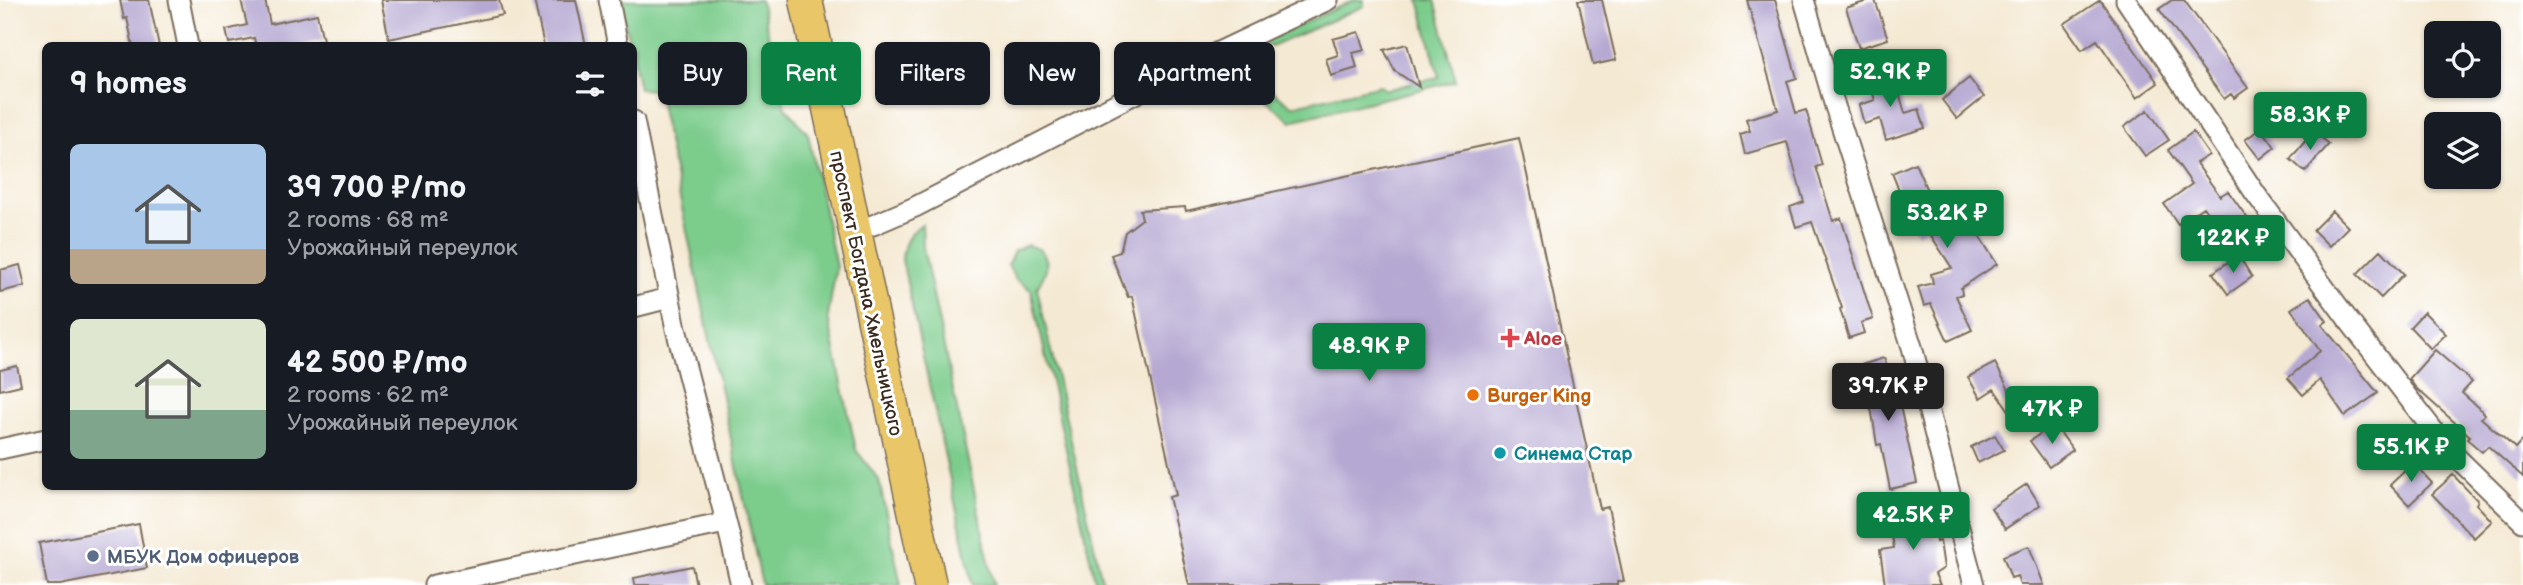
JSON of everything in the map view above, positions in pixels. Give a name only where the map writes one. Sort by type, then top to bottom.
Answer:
[{"type":"main road","name":"проспект Богдана Хмельницкого","points":[[806,0],[930,585]]},
{"type":"street","points":[[178,0],[187,42]]},
{"type":"street","points":[[609,0],[617,42]]},
{"type":"street","points":[[855,229],[873,225],[915,207],[1189,66],[1328,0]]},
{"type":"street","points":[[1804,0],[1912,347],[1975,585]]},
{"type":"street","points":[[2126,0],[2255,193],[2348,321],[2447,448],[2523,522]]},
{"type":"street","points":[[637,136],[669,299],[741,585]]},
{"type":"street","points":[[637,306],[669,299]]},
{"type":"street","points":[[0,449],[42,440]]},
{"type":"street","points":[[434,585],[726,523]]},
{"type":"green space","points":[[620,0],[760,0],[770,42],[761,42],[761,105],[785,105],[808,134],[836,267],[828,317],[856,450],[879,480],[901,585],[762,585],[660,105],[747,105],[747,42],[658,42],[658,95],[657,90],[639,89],[637,42],[629,42]]},
{"type":"green space","points":[[1354,0],[1364,0],[1364,6],[1275,45],[1275,42],[1262,42]]},
{"type":"green space","points":[[1419,0],[1435,0],[1456,81],[1291,121],[1271,105],[1275,105],[1275,93],[1292,106],[1380,85],[1385,90],[1439,77]]},
{"type":"green space","points":[[922,224],[923,247],[994,585],[973,585],[902,260],[908,239]]},
{"type":"green space","points":[[1027,245],[1041,250],[1047,264],[1037,288],[1103,585],[1096,585],[1031,290],[1015,279],[1008,265],[1014,251]]},
{"type":"building","points":[[120,0],[149,0],[158,42],[132,42],[127,18],[124,19]]},
{"type":"building","points":[[241,0],[265,0],[270,24],[317,14],[323,40],[255,42],[254,38],[229,42],[226,30],[247,25]]},
{"type":"building","points":[[381,0],[499,0],[503,15],[389,39]]},
{"type":"building","points":[[534,0],[576,0],[585,42],[543,42]]},
{"type":"building","points":[[1578,0],[1602,0],[1616,60],[1593,65]]},
{"type":"building","points":[[1747,0],[1775,0],[1797,78],[1787,81],[1796,113],[1806,110],[1822,165],[1816,167],[1833,221],[1841,218],[1873,319],[1861,323],[1864,333],[1849,338],[1840,309],[1842,308],[1812,222],[1796,227],[1790,207],[1804,202],[1787,142],[1745,154],[1740,134],[1750,131],[1746,119],[1778,110]]},
{"type":"building","points":[[1875,0],[1888,39],[1859,48],[1846,8]]},
{"type":"building","points":[[2100,0],[2158,83],[2137,98],[2097,40],[2082,50],[2064,24]]},
{"type":"building","points":[[2172,0],[2184,0],[2248,88],[2234,98],[2231,94],[2224,99],[2159,9]]},
{"type":"building","points":[[1359,32],[1365,50],[1353,53],[1357,68],[1331,76],[1326,59],[1338,55],[1333,39]]},
{"type":"building","points":[[1407,44],[1419,87],[1395,71],[1384,50]]},
{"type":"building","points":[[1893,72],[1905,113],[1919,109],[1925,128],[1886,140],[1880,119],[1864,124],[1859,105],[1875,100],[1868,79]]},
{"type":"building","points":[[1969,78],[1984,97],[1957,119],[1942,100]]},
{"type":"building","points":[[2148,110],[2169,140],[2145,156],[2124,127]]},
{"type":"building","points":[[2261,128],[2275,147],[2260,159],[2245,140]]},
{"type":"building","points":[[2314,131],[2329,144],[2305,172],[2290,159]]},
{"type":"building","points":[[2193,132],[2209,155],[2196,163],[2220,196],[2228,191],[2251,223],[2255,220],[2266,235],[2238,255],[2203,207],[2178,224],[2164,204],[2192,184],[2168,150]]},
{"type":"building","points":[[1519,138],[1600,509],[1608,507],[1624,581],[1617,582],[1617,585],[1189,585],[1169,497],[1176,495],[1132,296],[1128,297],[1111,255],[1120,252],[1125,232],[1142,219],[1140,210],[1185,207],[1186,211]]},
{"type":"building","points":[[1915,163],[1932,202],[1935,200],[1951,227],[1989,204],[1997,218],[1976,231],[1997,264],[1961,288],[1962,294],[1956,296],[1972,330],[1948,341],[1931,304],[1924,306],[1918,287],[1933,283],[1931,274],[1952,268],[1926,228],[1917,234],[1906,217],[1909,215],[1892,173]]},
{"type":"building","points":[[2332,211],[2348,227],[2329,246],[2313,230]]},
{"type":"building","points":[[2381,250],[2404,274],[2381,298],[2357,274]]},
{"type":"building","points":[[2238,255],[2252,277],[2228,294],[2213,273]]},
{"type":"building","points":[[20,265],[25,286],[0,292],[0,270]]},
{"type":"building","points":[[2310,297],[2327,321],[2322,325],[2378,393],[2345,416],[2320,380],[2303,395],[2288,378],[2320,351],[2291,309]]},
{"type":"building","points":[[2424,312],[2446,334],[2431,349],[2410,327]]},
{"type":"building","points":[[2435,350],[2472,382],[2462,393],[2485,414],[2481,418],[2515,448],[2523,439],[2523,477],[2488,446],[2482,452],[2467,439],[2470,436],[2409,379]]},
{"type":"building","points":[[1884,358],[1900,406],[1917,483],[1890,489],[1881,444],[1877,445],[1872,413],[1858,366]]},
{"type":"building","points":[[1995,363],[2018,407],[2010,412],[1994,389],[1980,398],[1968,377]]},
{"type":"building","points":[[17,366],[21,385],[0,390],[0,370]]},
{"type":"building","points":[[2054,424],[2073,450],[2049,467],[2030,441]]},
{"type":"building","points":[[1995,435],[2004,450],[1978,463],[1971,447]]},
{"type":"building","points":[[2413,463],[2432,483],[2409,505],[2390,485]]},
{"type":"building","points":[[2453,475],[2478,501],[2476,504],[2492,521],[2474,538],[2432,494]]},
{"type":"building","points":[[2027,484],[2040,505],[2005,529],[1991,508]]},
{"type":"building","points":[[1931,511],[1936,542],[1940,541],[1944,568],[1935,574],[1940,585],[1885,585],[1880,550],[1894,548],[1889,517]]},
{"type":"building","name":"МБУК Дом офицеров","points":[[139,524],[147,568],[60,585],[47,585],[39,543]]},
{"type":"building","points":[[2029,546],[2044,585],[2020,585],[2017,576],[2011,578],[2003,556]]},
{"type":"building","points":[[692,566],[696,585],[635,585],[634,578]]},
{"type":"place","name":"Aloe","points":[[1510,338]]},
{"type":"place","name":"Burger King","points":[[1473,395]]},
{"type":"place","name":"Синема Стар","points":[[1500,453]]},
{"type":"place","name":"МБУК Дом офицеров","points":[[93,556]]}]
